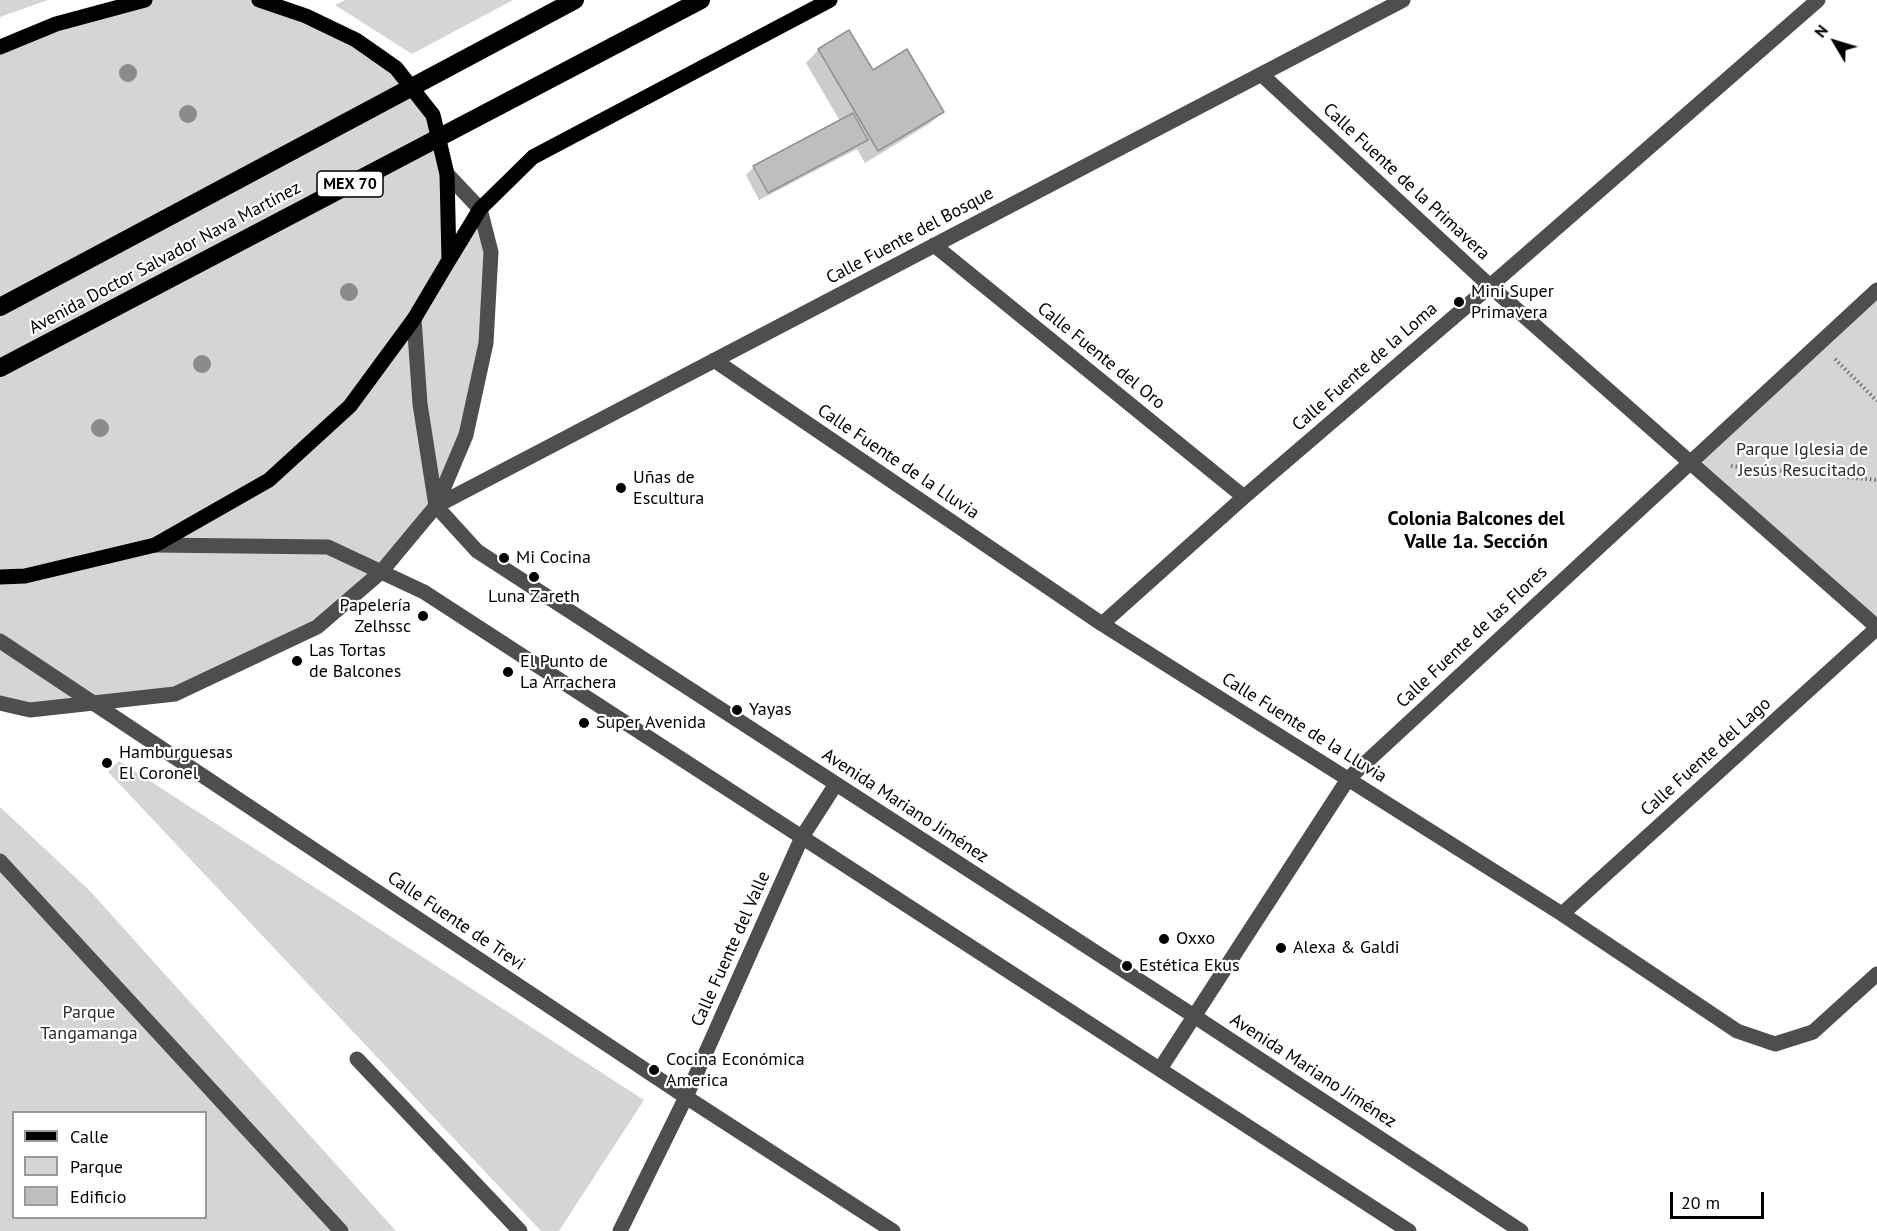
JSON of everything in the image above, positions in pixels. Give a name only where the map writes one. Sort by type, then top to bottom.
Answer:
[{"type":"highway","name":"Avenida Doctor Salvador Nava Martínez","points":[[0,307],[575,0]]},
{"type":"highway","name":"Avenida Doctor Salvador Nava Martínez","points":[[0,368],[701,0]]},
{"type":"main road","points":[[0,47],[56,24],[145,0]]},
{"type":"main road","points":[[259,0],[306,16],[356,40],[396,68],[433,115],[447,174],[449,260]]},
{"type":"main road","points":[[0,577],[25,576],[155,545],[269,480],[350,406],[414,319],[480,209],[533,157],[830,0]]},
{"type":"street","name":"Calle Fuente del Bosque","points":[[435,506],[1402,0]]},
{"type":"street","name":"Calle Fuente de la Loma","points":[[1102,624],[1244,497],[1818,0]]},
{"type":"street","name":"Calle Fuente de la Primavera","points":[[1261,74],[1490,286],[1877,628]]},
{"type":"street","name":"Calle Fuente del Bosque","points":[[0,703],[30,710],[175,694],[317,627],[381,572],[435,506],[466,435],[486,343],[491,252],[480,209],[447,174]]},
{"type":"street","name":"Calle Fuente del Oro","points":[[934,245],[1244,497]]},
{"type":"street","name":"Calle Fuente de las Flores","points":[[1160,1069],[1348,778],[1877,290]]},
{"type":"street","points":[[414,319],[420,404],[435,506]]},
{"type":"street","name":"Calle Fuente de la Lluvia","points":[[714,360],[1102,624],[1562,915],[1737,1031],[1775,1044],[1813,1032],[1877,974]]},
{"type":"street","name":"Avenida Mariano Jiménez","points":[[435,506],[477,551],[1521,1231]]},
{"type":"street","points":[[155,545],[328,547],[424,592],[1408,1231]]},
{"type":"street","name":"Calle Fuente del Lago","points":[[1562,915],[1877,628]]},
{"type":"street","name":"Calle Fuente de Trevi","points":[[0,641],[686,1097],[893,1231]]},
{"type":"street","name":"Calle Fuente del Valle","points":[[620,1231],[686,1097],[802,837],[836,784]]},
{"type":"street","points":[[0,861],[341,1231]]},
{"type":"street","points":[[357,1059],[520,1231]]},
{"type":"path","points":[[1818,344],[1877,401]]},
{"type":"path","points":[[1690,462],[1877,480]]},
{"type":"green space","points":[[0,0],[48,0],[0,17]]},
{"type":"green space","points":[[147,0],[257,0],[306,16],[395,68],[432,115],[446,174],[447,259],[350,404],[267,480],[154,543],[0,575],[0,48]]},
{"type":"green space","points":[[345,0],[513,0],[412,54],[335,5]]},
{"type":"green space","points":[[480,209],[491,252],[478,386],[435,506],[317,627],[175,694],[91,703],[0,703],[0,579],[155,547],[269,480],[350,406]]},
{"type":"green space","name":"Parque Iglesia de Jesús Resucitado","points":[[1877,290],[1877,627],[1690,462]]},
{"type":"green space","points":[[119,761],[644,1100],[559,1231],[541,1231],[108,772]]},
{"type":"green space","name":"Parque Tangamanga","points":[[0,807],[90,891],[396,1231],[0,1231]]},
{"type":"building","points":[[849,30],[873,70],[907,49],[944,112],[878,151],[818,49]]},
{"type":"building","points":[[853,113],[868,140],[768,193],[753,166]]},
{"type":"place","name":"Mini Super Primavera","points":[[1459,302]]},
{"type":"place","name":"Uñas de Escultura","points":[[621,488]]},
{"type":"place","name":"Mi Cocina","points":[[504,558]]},
{"type":"place","name":"Luna Zareth","points":[[534,577]]},
{"type":"place","name":"Papelería Zelhssc","points":[[423,616]]},
{"type":"place","name":"Las Tortas de Balcones","points":[[297,661]]},
{"type":"place","name":"El Punto de La Arrachera","points":[[508,672]]},
{"type":"place","name":"Yayas","points":[[737,710]]},
{"type":"place","name":"Super Avenida","points":[[584,723]]},
{"type":"place","name":"Hamburguesas El Coronel","points":[[107,763]]},
{"type":"place","name":"Oxxo","points":[[1164,939]]},
{"type":"place","name":"Alexa & Galdi","points":[[1281,948]]},
{"type":"place","name":"Estética Ekus","points":[[1127,966]]},
{"type":"place","name":"Cocina Económica America","points":[[654,1070]]},
{"type":"district","name":"Colonia Balcones del Valle 1a. Sección","points":[[1476,530]]}]
